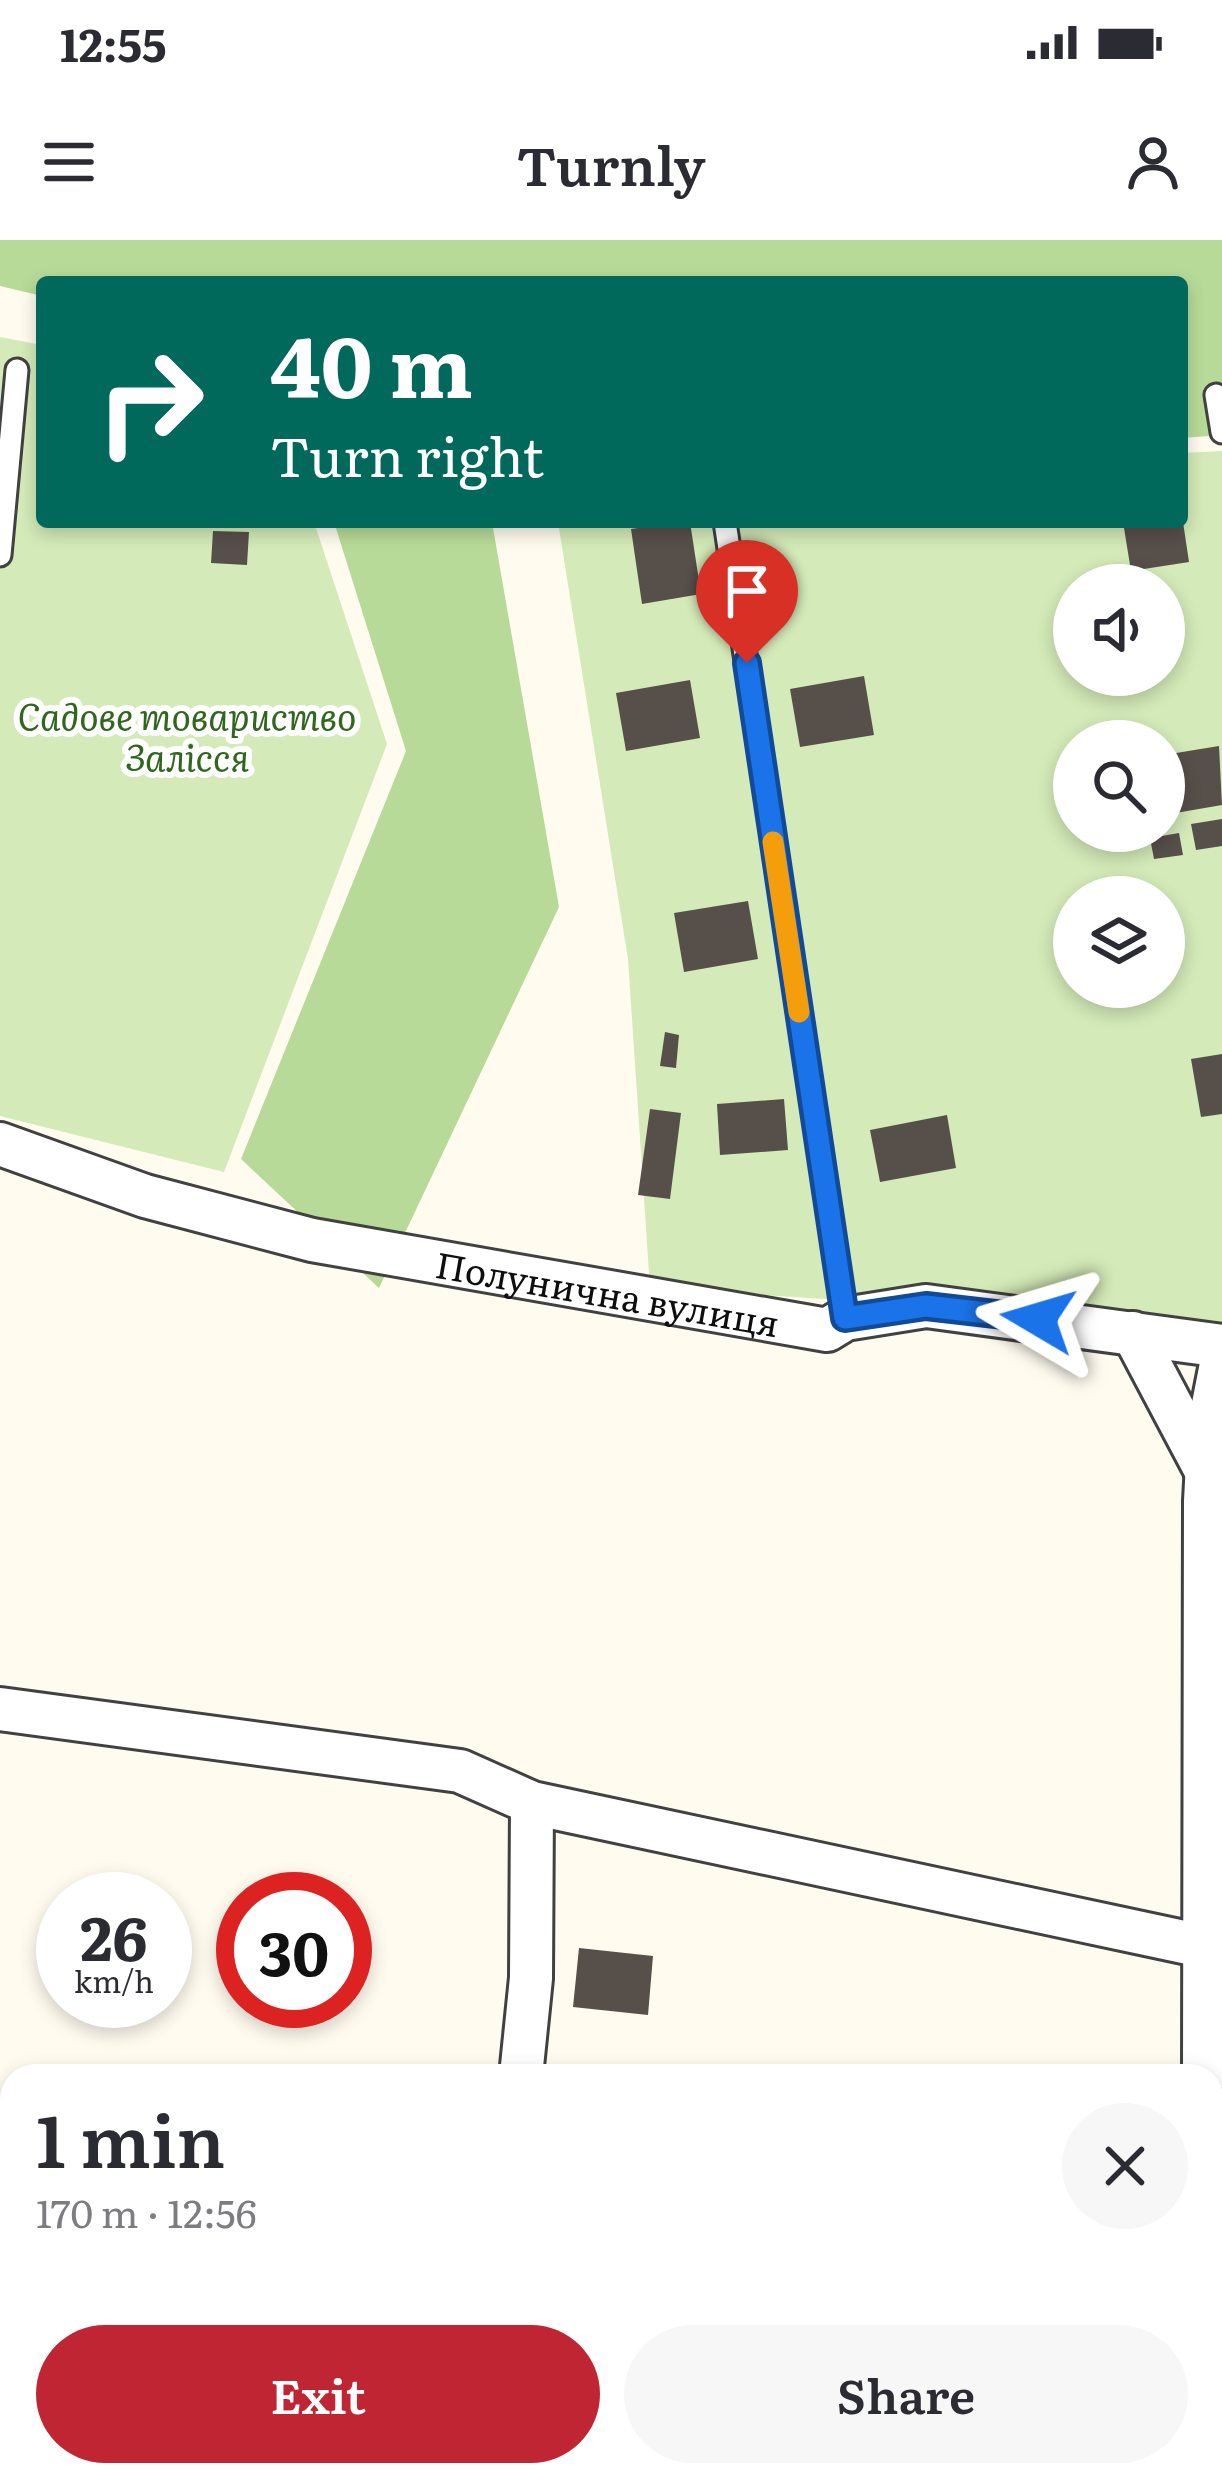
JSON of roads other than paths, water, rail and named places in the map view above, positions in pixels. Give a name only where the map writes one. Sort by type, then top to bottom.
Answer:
[{"type":"street","name":"Полунична вулиця","points":[[0,1144],[146,1196],[312,1240],[827,1330],[845,1318],[926,1306],[1222,1346]]},
{"type":"street","points":[[1133,1333],[1207,1472]]},
{"type":"street","points":[[1204,2064],[1207,1472],[1222,1359]]},
{"type":"street","points":[[0,1709],[460,1772],[532,1804],[1207,1947]]},
{"type":"street","points":[[522,2064],[531,1978],[532,1804]]},
{"type":"lane","points":[[0,555],[17,370]]},
{"type":"lane","points":[[1216,395],[1222,432]]},
{"type":"lane","points":[[726,528],[845,1318]]},
{"type":"park label","name":"Садове товариство Залісся","points":[[187,734]]}]
